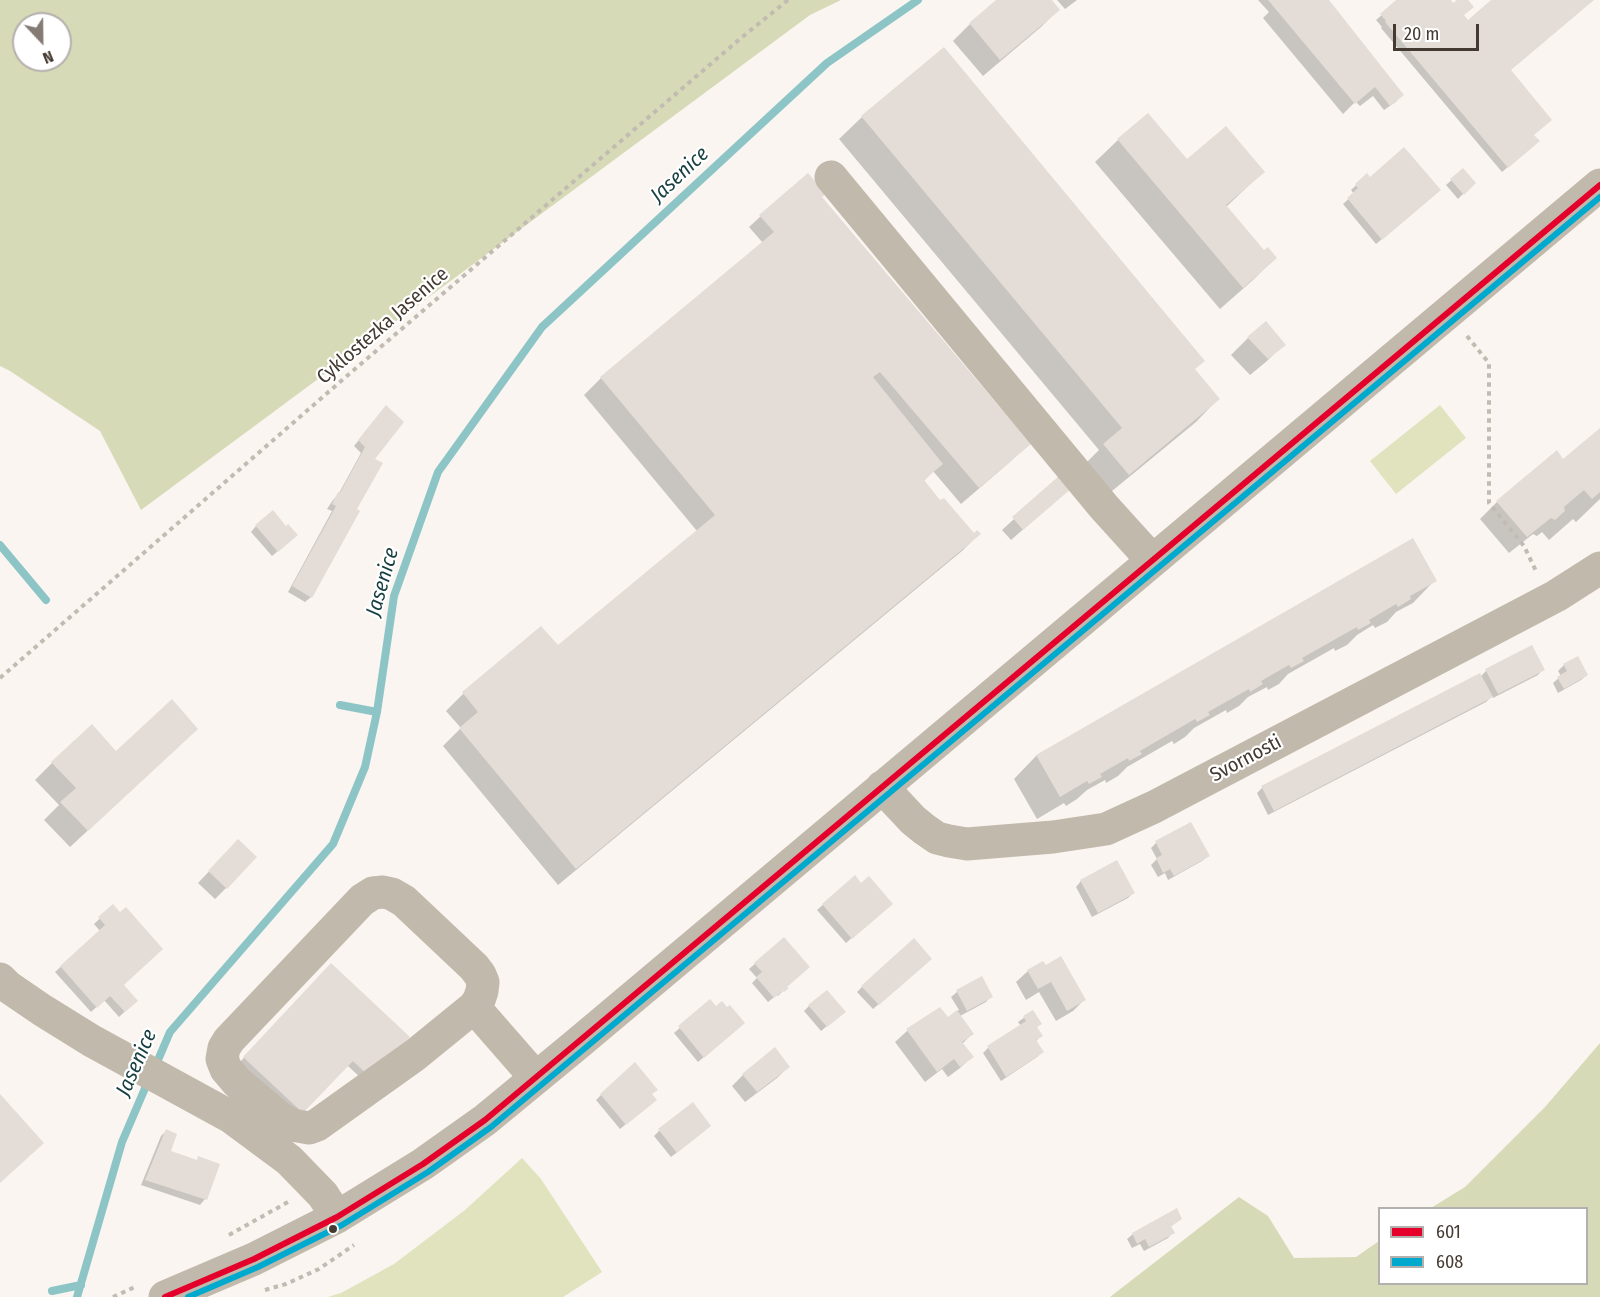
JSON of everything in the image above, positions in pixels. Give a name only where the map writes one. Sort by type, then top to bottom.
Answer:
[{"type":"street","points":[[831,177],[1104,507],[1152,560]]},
{"type":"street","points":[[165,1297],[254,1259],[337,1216],[397,1181],[485,1120],[1600,185]]},
{"type":"street","name":"Svornosti","points":[[882,787],[913,820],[937,838],[949,842],[967,844],[1106,829],[1154,807],[1550,598],[1600,568]]},
{"type":"street","points":[[373,893],[392,894],[404,901],[474,967],[483,982],[479,1000],[474,1007],[415,1055],[317,1125],[309,1128],[292,1125],[280,1118],[237,1082],[226,1069],[222,1059],[224,1048],[229,1040],[362,900],[373,893]]},
{"type":"street","points":[[0,979],[42,1010],[135,1065],[231,1117],[289,1160],[324,1194],[337,1216]]},
{"type":"street","points":[[474,1007],[536,1078]]},
{"type":"path","name":"Cyklostezka Jasenice","points":[[0,678],[357,367],[788,0]]},
{"type":"path","points":[[1467,336],[1489,363],[1489,503],[1524,546],[1550,598]]},
{"type":"path","points":[[231,1232],[285,1204]]},
{"type":"green space","points":[[0,0],[841,0],[810,15],[141,510],[100,431],[0,366]]},
{"type":"green space","points":[[1440,405],[1466,438],[1396,494],[1370,461]]},
{"type":"green space","points":[[1600,1043],[1600,1297],[1110,1297],[1239,1197],[1268,1216],[1294,1258],[1356,1257],[1378,1242],[1378,1285],[1588,1285],[1588,1207],[1433,1207],[1465,1187],[1545,1107]]},
{"type":"green space","points":[[522,1158],[541,1179],[602,1272],[563,1297],[328,1297],[341,1293],[394,1264],[465,1210]]},
{"type":"building","points":[[996,0],[1052,0],[1060,10],[1000,60],[969,23]]},
{"type":"building","points":[[1268,0],[1329,0],[1404,95],[1390,106],[1375,87],[1355,104]]},
{"type":"building","points":[[1396,0],[1451,0],[1453,3],[1457,0],[1468,0],[1474,7],[1464,15],[1468,20],[1491,0],[1594,0],[1511,70],[1552,120],[1534,135],[1540,141],[1508,168],[1385,22],[1380,14]]},
{"type":"building","points":[[944,47],[1205,361],[1195,369],[1220,399],[1129,475],[1103,444],[1122,428],[861,116]]},
{"type":"building","points":[[1148,113],[1187,159],[1226,126],[1265,172],[1226,205],[1264,250],[1268,247],[1277,258],[1243,288],[1117,139]]},
{"type":"building","points":[[1404,147],[1441,190],[1382,240],[1347,198],[1358,188],[1355,184],[1367,173],[1370,177]]},
{"type":"building","points":[[1463,168],[1476,183],[1464,195],[1450,179]]},
{"type":"building","points":[[808,173],[826,194],[822,197],[1031,444],[979,488],[880,372],[873,377],[943,464],[924,480],[940,500],[944,498],[974,533],[977,530],[981,534],[576,869],[459,728],[478,712],[462,692],[541,626],[558,645],[715,515],[600,377],[774,232],[759,215]]},
{"type":"building","points":[[1266,321],[1286,345],[1268,359],[1247,337]]},
{"type":"building","points":[[386,405],[404,422],[375,459],[383,463],[357,509],[360,511],[312,598],[292,586],[336,506],[332,504],[338,492],[340,493],[365,447],[358,440]]},
{"type":"building","points":[[1600,428],[1600,492],[1592,499],[1584,490],[1564,507],[1565,511],[1555,520],[1551,518],[1527,537],[1496,501],[1557,450],[1563,459]]},
{"type":"building","points":[[1060,475],[1072,488],[1023,530],[1012,517]]},
{"type":"building","points":[[273,510],[286,526],[288,524],[298,535],[278,552],[255,525]]},
{"type":"building","points":[[1413,538],[1437,581],[1410,596],[1411,599],[1398,607],[1396,604],[1369,620],[1371,623],[1358,630],[1357,627],[1302,658],[1304,661],[1291,668],[1289,665],[1261,681],[1263,684],[1250,692],[1249,689],[1208,712],[1210,715],[1197,722],[1195,719],[1140,751],[1142,754],[1129,761],[1128,758],[1100,774],[1102,777],[1089,784],[1087,781],[1060,797],[1036,755]]},
{"type":"building","points":[[1532,645],[1545,670],[1498,694],[1485,669]]},
{"type":"building","points":[[1578,656],[1588,675],[1564,689],[1557,677],[1567,671],[1563,664]]},
{"type":"building","points":[[1480,673],[1493,697],[1274,811],[1261,786]]},
{"type":"building","points":[[172,699],[198,729],[88,831],[60,802],[76,788],[51,762],[92,724],[116,751]]},
{"type":"building","points":[[1191,822],[1210,856],[1174,876],[1170,869],[1163,873],[1156,858],[1162,855],[1155,841]]},
{"type":"building","points":[[238,839],[257,857],[227,889],[208,871]]},
{"type":"building","points":[[1117,860],[1135,893],[1098,913],[1080,880]]},
{"type":"building","points":[[855,875],[861,883],[869,876],[893,904],[852,939],[822,904]]},
{"type":"building","points":[[113,904],[120,912],[126,907],[163,949],[124,985],[138,1001],[125,1012],[110,996],[97,1008],[60,966],[105,925],[98,917]]},
{"type":"building","points":[[784,937],[810,967],[787,987],[789,988],[774,998],[756,977],[762,972],[754,963]]},
{"type":"building","points":[[914,938],[932,959],[879,1005],[861,986]]},
{"type":"building","points":[[1061,956],[1086,1000],[1067,1011],[1051,982],[1038,989],[1027,970],[1043,961],[1046,965]]},
{"type":"building","points":[[331,963],[410,1037],[371,1078],[353,1061],[303,1113],[243,1057]]},
{"type":"building","points":[[982,976],[993,997],[967,1011],[956,990]]},
{"type":"building","points":[[827,990],[846,1012],[827,1027],[808,1005]]},
{"type":"building","points":[[710,999],[716,1006],[722,1001],[727,1007],[730,1005],[745,1023],[704,1058],[678,1026]]},
{"type":"building","points":[[940,1007],[948,1017],[957,1010],[974,1034],[962,1042],[974,1057],[960,1067],[954,1059],[937,1072],[906,1029]]},
{"type":"building","points":[[1033,1010],[1042,1024],[1037,1027],[1043,1036],[1036,1040],[1044,1052],[1006,1077],[987,1046],[1026,1021],[1023,1016]]},
{"type":"building","points":[[775,1047],[790,1067],[757,1092],[742,1074]]},
{"type":"building","points":[[635,1062],[658,1090],[652,1094],[657,1100],[626,1125],[600,1094]]},
{"type":"building","points":[[0,1094],[44,1143],[0,1183]]},
{"type":"building","points":[[693,1102],[711,1126],[677,1153],[658,1129]]},
{"type":"building","points":[[166,1129],[177,1134],[171,1151],[197,1160],[198,1156],[220,1164],[207,1200],[145,1180]]},
{"type":"building","points":[[1177,1208],[1182,1219],[1171,1226],[1175,1233],[1149,1247],[1145,1239],[1137,1244],[1132,1233]]},
{"type":"waterway","name":"Jasenice","points":[[155,1067],[170,1032],[333,844],[365,767],[377,712],[394,596],[438,472],[542,327],[827,63],[918,0]]},
{"type":"waterway","points":[[0,545],[46,600]]},
{"type":"waterway","points":[[340,705],[377,712]]},
{"type":"waterway","name":"Jasenice","points":[[77,1297],[122,1142],[149,1079]]},
{"type":"waterway","points":[[52,1291],[81,1285]]},
{"type":"transit line","name":"601","points":[[165,1297],[254,1259],[337,1217],[423,1164],[485,1120],[1600,185]]},
{"type":"transit line","name":"608","points":[[188,1297],[258,1267],[342,1225],[428,1172],[491,1127],[1600,197]]}]
